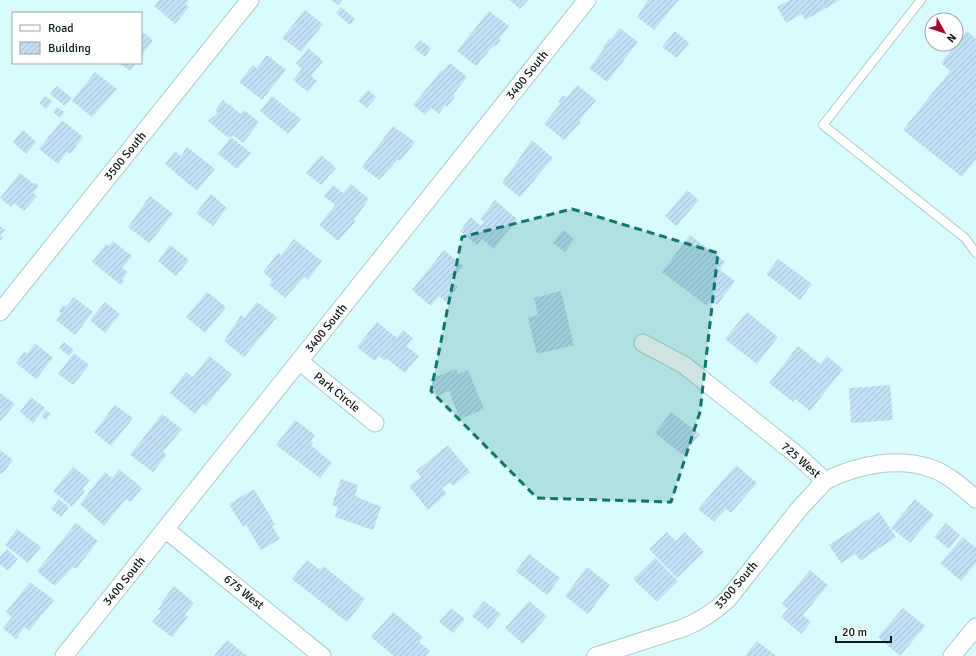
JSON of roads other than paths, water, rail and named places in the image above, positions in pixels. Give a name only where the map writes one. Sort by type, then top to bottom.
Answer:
[{"type":"street","name":"3500 South","points":[[0,312],[250,0]]},
{"type":"street","name":"3400 South","points":[[64,656],[587,0]]},
{"type":"street","name":"725 West","points":[[643,342],[684,365],[797,455],[825,481],[854,469],[876,464],[896,463],[922,466],[945,475],[976,499]]},
{"type":"street","name":"Park Circle","points":[[299,361],[375,424]]},
{"type":"street","name":"3300 South","points":[[596,656],[683,628],[696,623],[713,612],[728,599],[799,509],[825,481]]},
{"type":"street","name":"675 West","points":[[165,529],[322,656]]},
{"type":"street","points":[[952,656],[976,627]]},
{"type":"lane","points":[[921,0],[823,125],[965,238],[976,253]]}]
